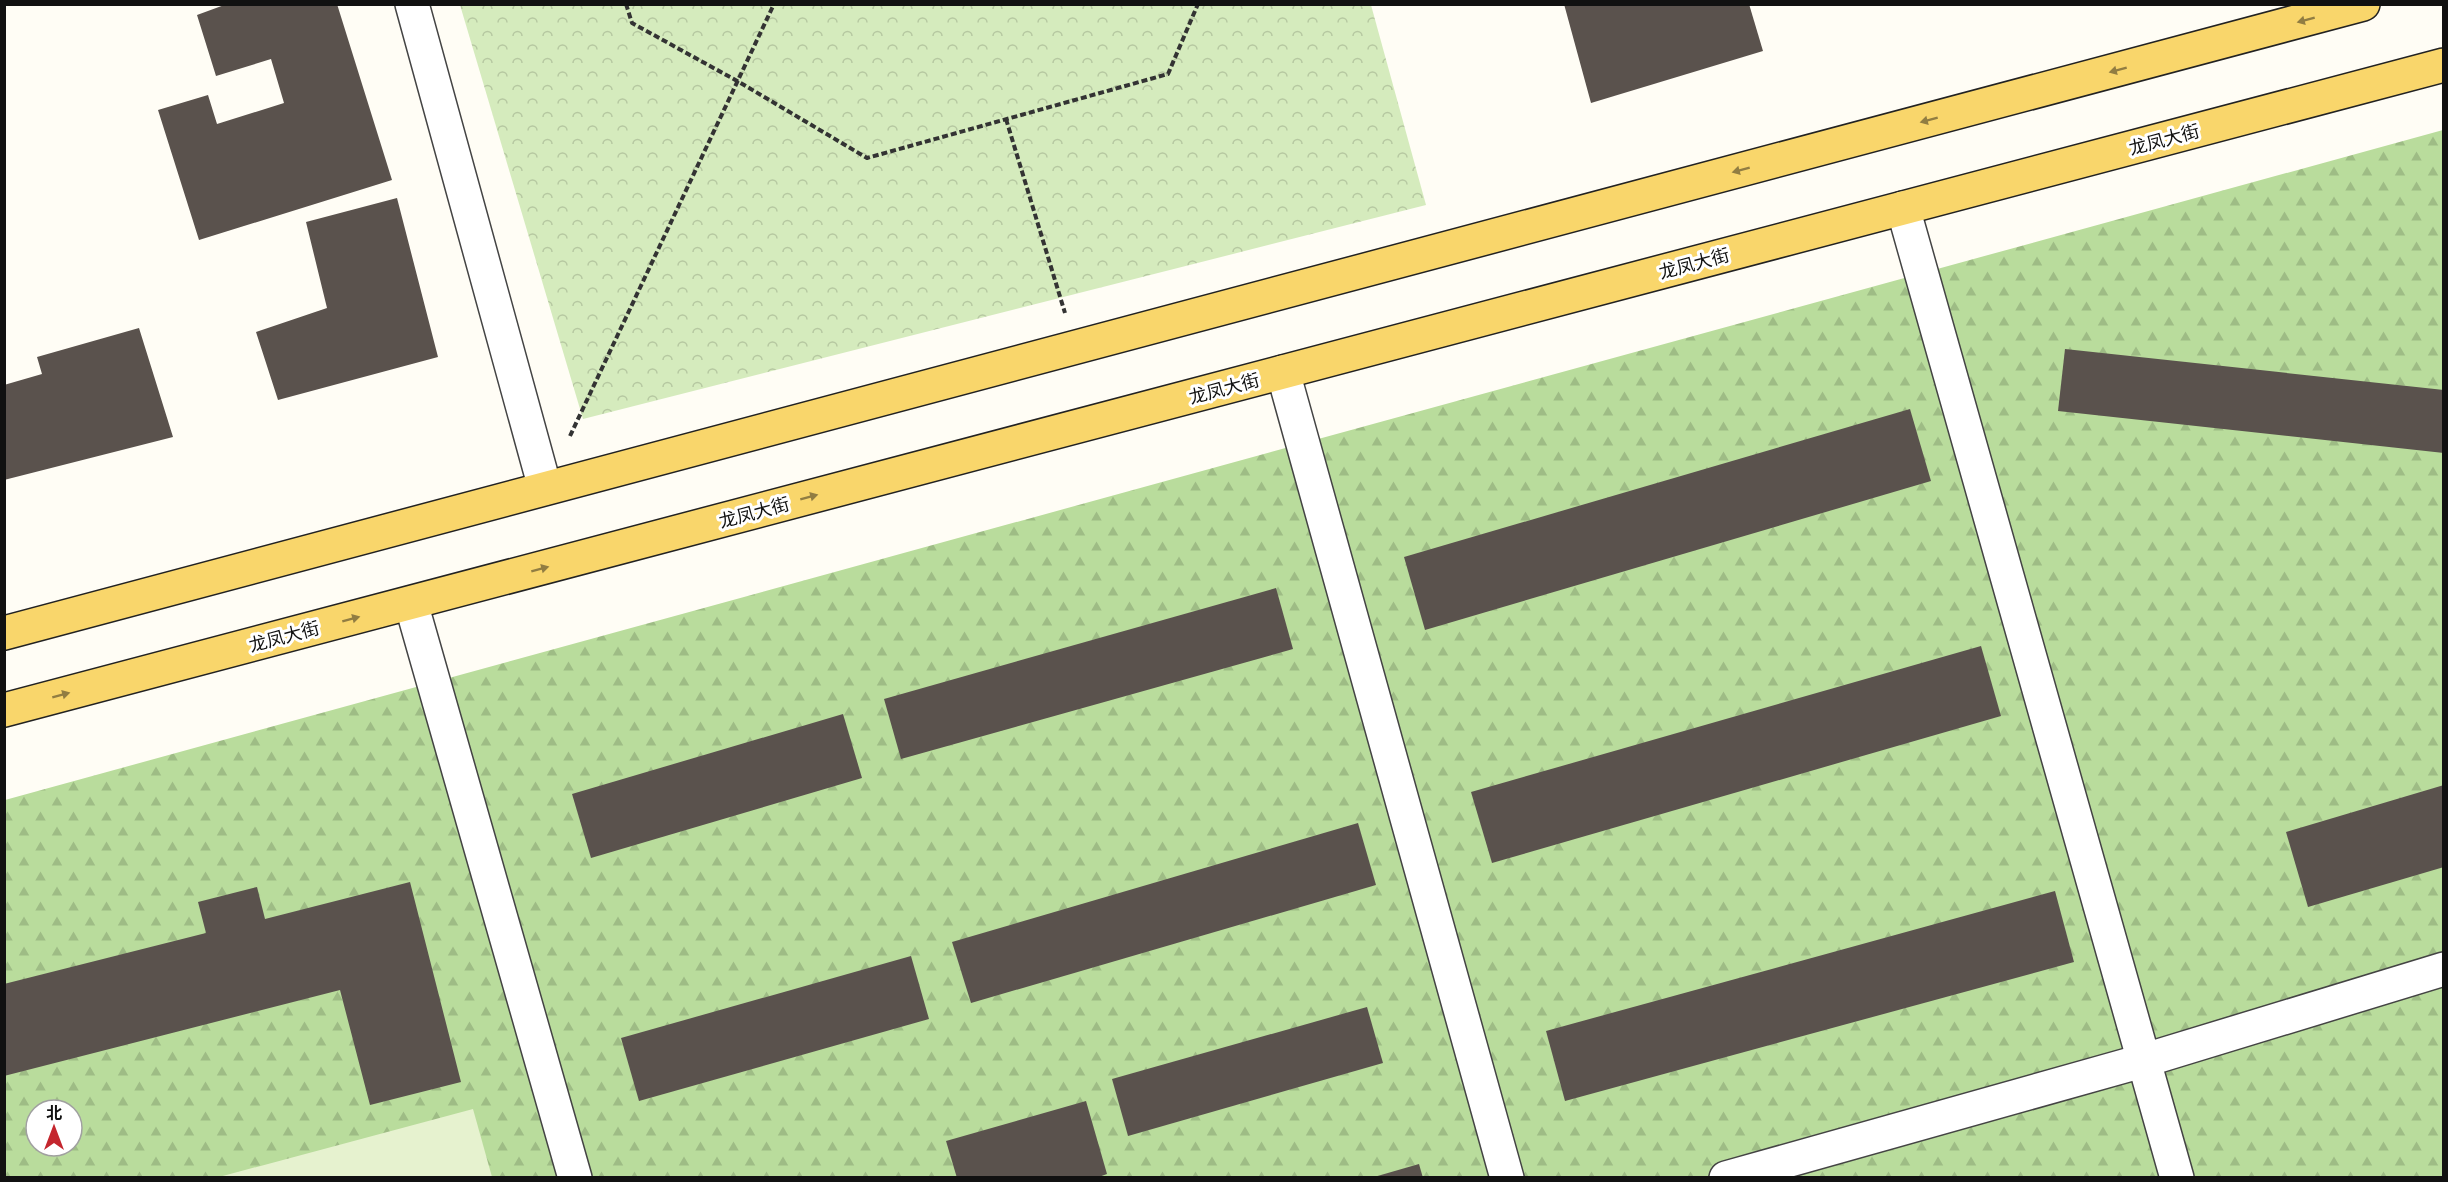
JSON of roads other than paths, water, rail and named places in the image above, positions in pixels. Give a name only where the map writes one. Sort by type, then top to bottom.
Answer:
[{"type":"main road","points":[[4,633],[2363,4]]},
{"type":"main road","name":"龙凤大街","points":[[4,710],[2444,65]]},
{"type":"street","points":[[412,4],[545,488]]},
{"type":"street","points":[[1903,208],[2176,1178]]},
{"type":"street","points":[[1283,372],[1507,1178]]},
{"type":"street","points":[[411,603],[575,1178]]},
{"type":"street","points":[[1726,1178],[2142,1061],[2444,969]]}]
